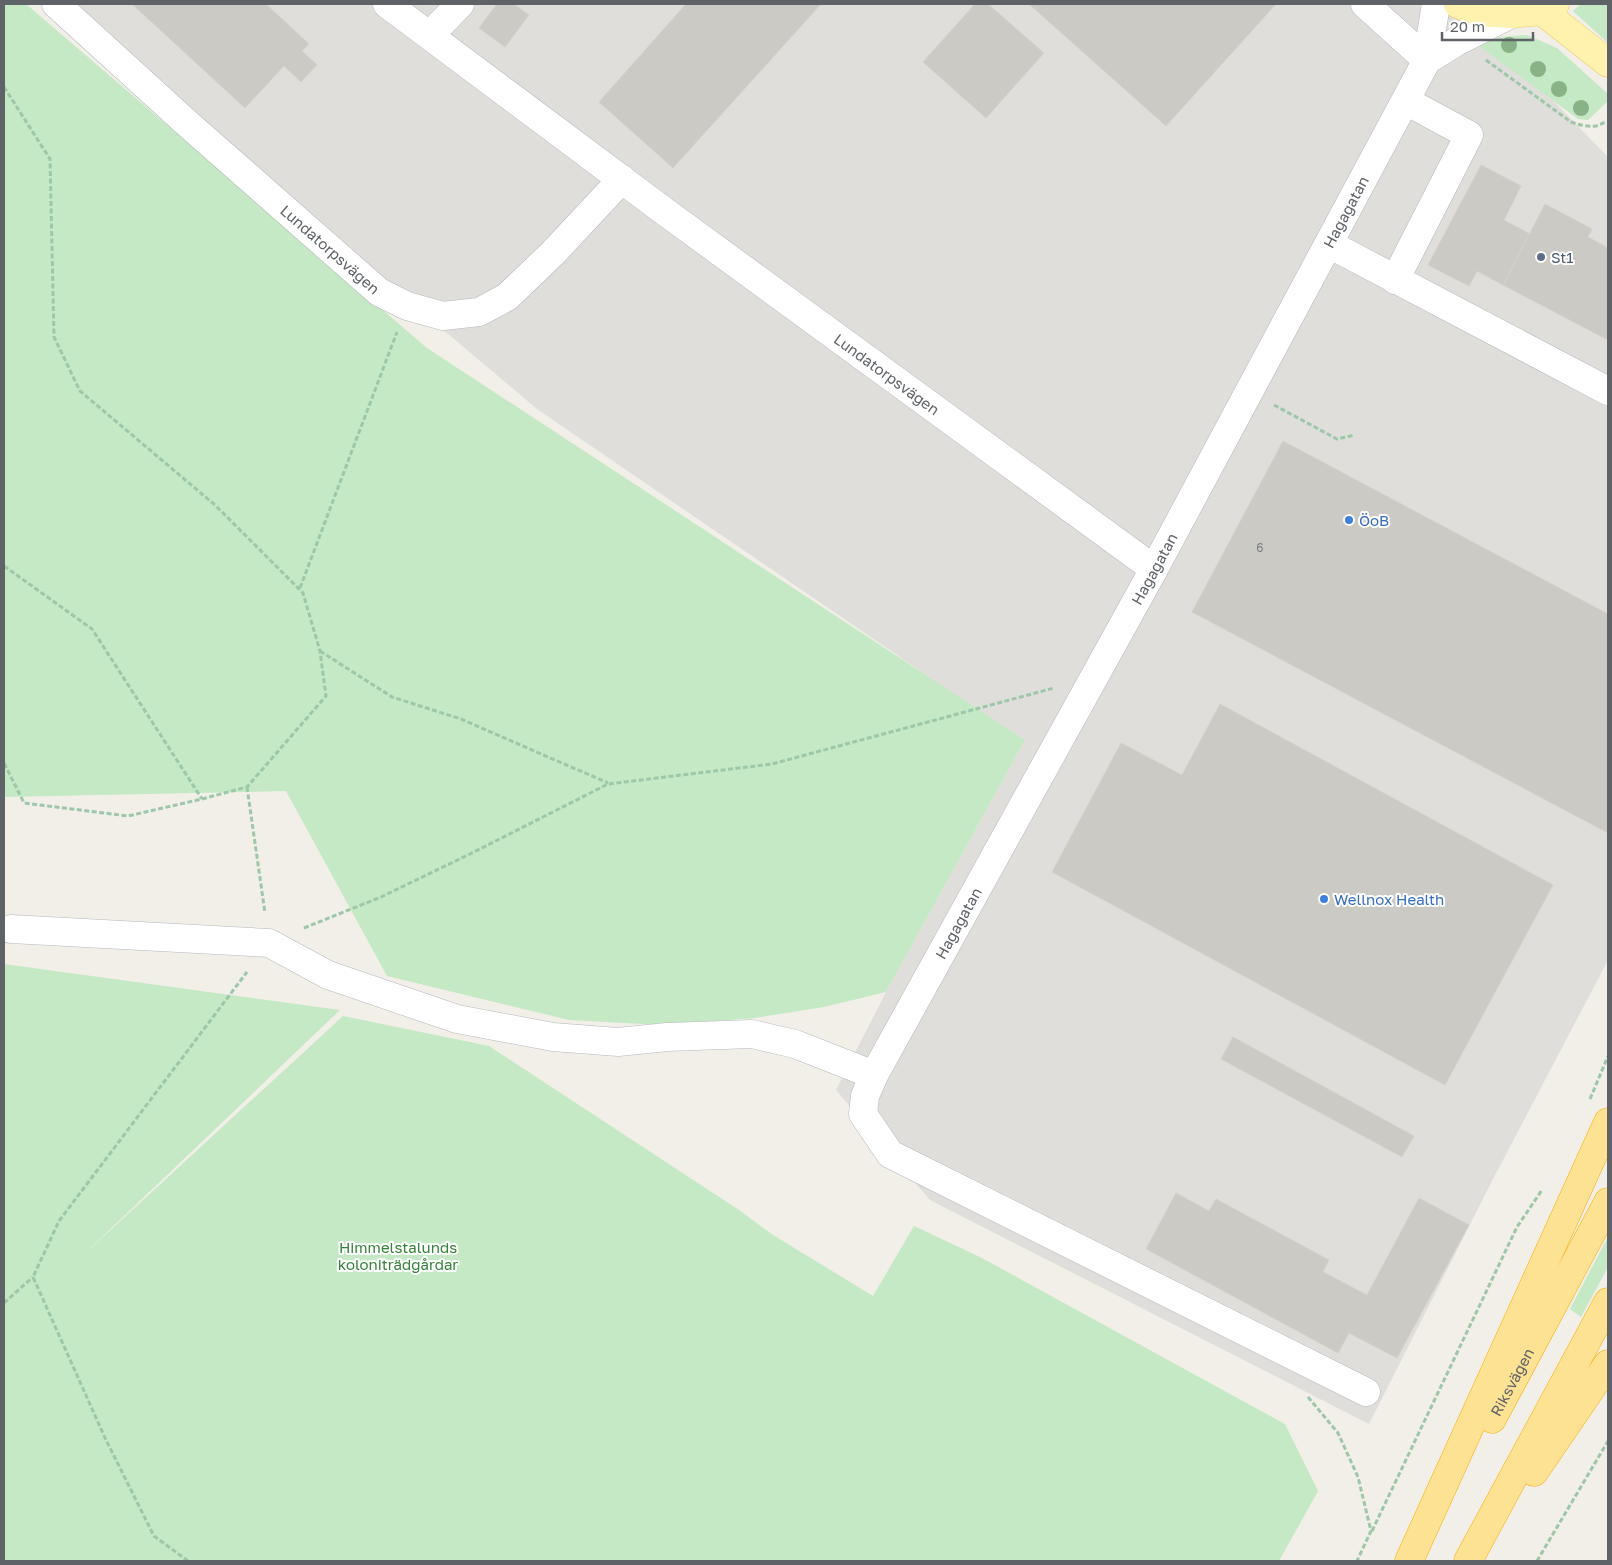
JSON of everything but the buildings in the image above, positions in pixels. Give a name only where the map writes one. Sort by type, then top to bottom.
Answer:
[{"type":"highway","points":[[1409,1561],[1608,1122]]},
{"type":"highway","name":"Riksvägen","points":[[1416,1561],[1608,1202]]},
{"type":"highway","points":[[1470,1561],[1608,1302]]},
{"type":"highway","points":[[1470,1561],[1608,1364]]},
{"type":"main road","points":[[1458,4],[1480,12],[1535,8],[1608,63]]},
{"type":"street","name":"Lundatorpsvägen","points":[[56,4],[189,125],[379,292],[407,306],[443,316],[479,312],[506,297],[552,254],[622,179]]},
{"type":"street","name":"Lundatorpsvägen","points":[[388,4],[622,179],[1154,569]]},
{"type":"street","points":[[430,35],[460,4]]},
{"type":"street","points":[[1365,4],[1428,60]]},
{"type":"street","name":"Hagagatan","points":[[1366,1392],[890,1154],[863,1114],[865,1096],[874,1075],[1154,569],[1428,60],[1436,4]]},
{"type":"street","name":"Hagagatan","points":[[1428,60],[1456,42],[1535,8]]},
{"type":"street","points":[[1395,280],[1469,135],[1406,101]]},
{"type":"street","points":[[1329,244],[1608,390]]},
{"type":"street","points":[[11,929],[269,943],[328,975],[457,1018],[553,1037],[618,1042],[667,1037],[752,1034],[795,1044],[874,1075]]},
{"type":"path","points":[[1456,42],[1496,66],[1571,122],[1581,126],[1598,126],[1608,122]]},
{"type":"path","points":[[4,87],[50,159],[54,337],[80,391],[215,505],[299,588],[303,593],[320,651],[326,696],[247,787],[202,800],[128,816],[24,803],[4,763]]},
{"type":"path","points":[[299,588],[369,410],[407,306]]},
{"type":"path","points":[[1249,391],[1337,439],[1356,435]]},
{"type":"path","points":[[4,566],[92,629],[202,800]]},
{"type":"path","points":[[320,651],[392,697],[462,719],[608,784]]},
{"type":"path","points":[[4,1303],[33,1278],[59,1221],[269,943],[381,897],[608,784],[772,764],[1094,677]]},
{"type":"path","points":[[247,787],[269,943]]},
{"type":"path","points":[[1588,1101],[1608,1056]]},
{"type":"path","points":[[1357,1561],[1516,1227],[1544,1188]]},
{"type":"path","points":[[33,1278],[106,1440],[154,1536],[188,1561]]},
{"type":"path","points":[[1307,1396],[1338,1433],[1358,1477],[1372,1531]]},
{"type":"path","points":[[1537,1561],[1608,1441]]},
{"type":"shaded area","points":[[77,4],[1459,4],[1608,157],[1608,960],[1493,1179],[1369,1424],[930,1200],[836,1090],[886,992],[1025,740],[945,688],[537,409],[344,246]]},
{"type":"green space","points":[[4,4],[26,4],[427,348],[1025,740],[886,992],[824,1007],[754,1018],[662,1025],[569,1020],[387,976],[286,791],[4,797]]},
{"type":"green space","points":[[1581,4],[1608,4],[1608,43],[1573,11]]},
{"type":"green space","points":[[1527,35],[1557,48],[1608,94],[1608,101],[1588,120],[1578,119],[1479,46],[1500,37]]},
{"type":"green space","name":"Himmelstalunds koloniträdgårdar","points":[[4,964],[340,1010],[79,1259],[343,1016],[489,1046],[739,1210],[773,1235],[873,1296],[914,1226],[982,1258],[1285,1424],[1318,1491],[1279,1561],[4,1561]]},
{"type":"green space","points":[[1608,1237],[1608,1267],[1581,1317],[1570,1309]]},
{"type":"place","name":"St1","points":[[1541,257]]},
{"type":"place","name":"ÖoB","points":[[1349,520]]},
{"type":"place","name":"Wellnox Health","points":[[1324,899]]}]
